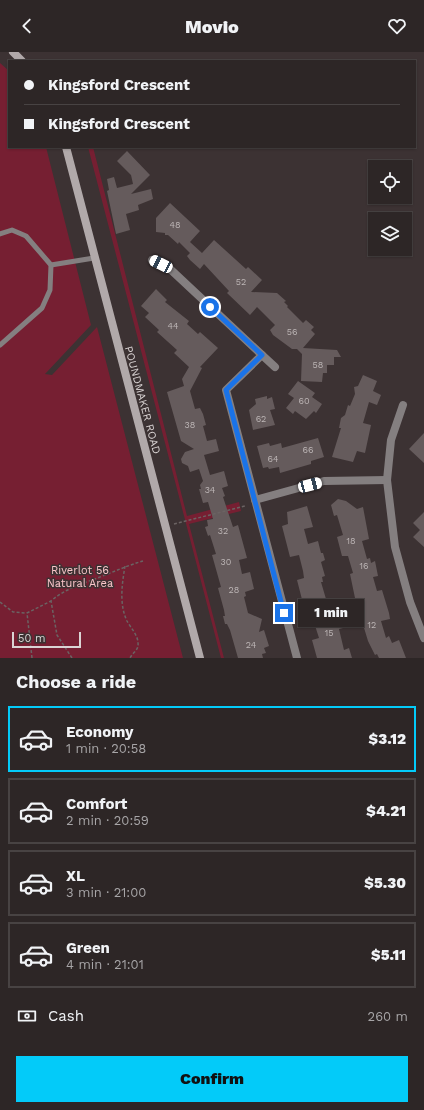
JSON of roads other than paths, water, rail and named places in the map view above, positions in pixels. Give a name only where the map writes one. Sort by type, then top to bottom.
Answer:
[{"type":"street","points":[[13,52],[21,60]]},
{"type":"street","name":"POUNDMAKER ROAD","points":[[66,148],[200,658]]},
{"type":"street","points":[[152,260],[169,268],[275,367]]},
{"type":"street","points":[[262,355],[226,390],[297,658]]},
{"type":"street","points":[[403,405],[391,440],[387,480],[395,547],[410,602],[424,638]]},
{"type":"street","points":[[255,500],[324,481],[387,480]]},
{"type":"lane","points":[[0,234],[12,230],[26,236],[51,265],[50,290],[42,308],[0,345]]},
{"type":"lane","points":[[51,265],[94,258]]},
{"type":"park label","name":"Riverlot 56 Natural Area","points":[[80,576]]}]
